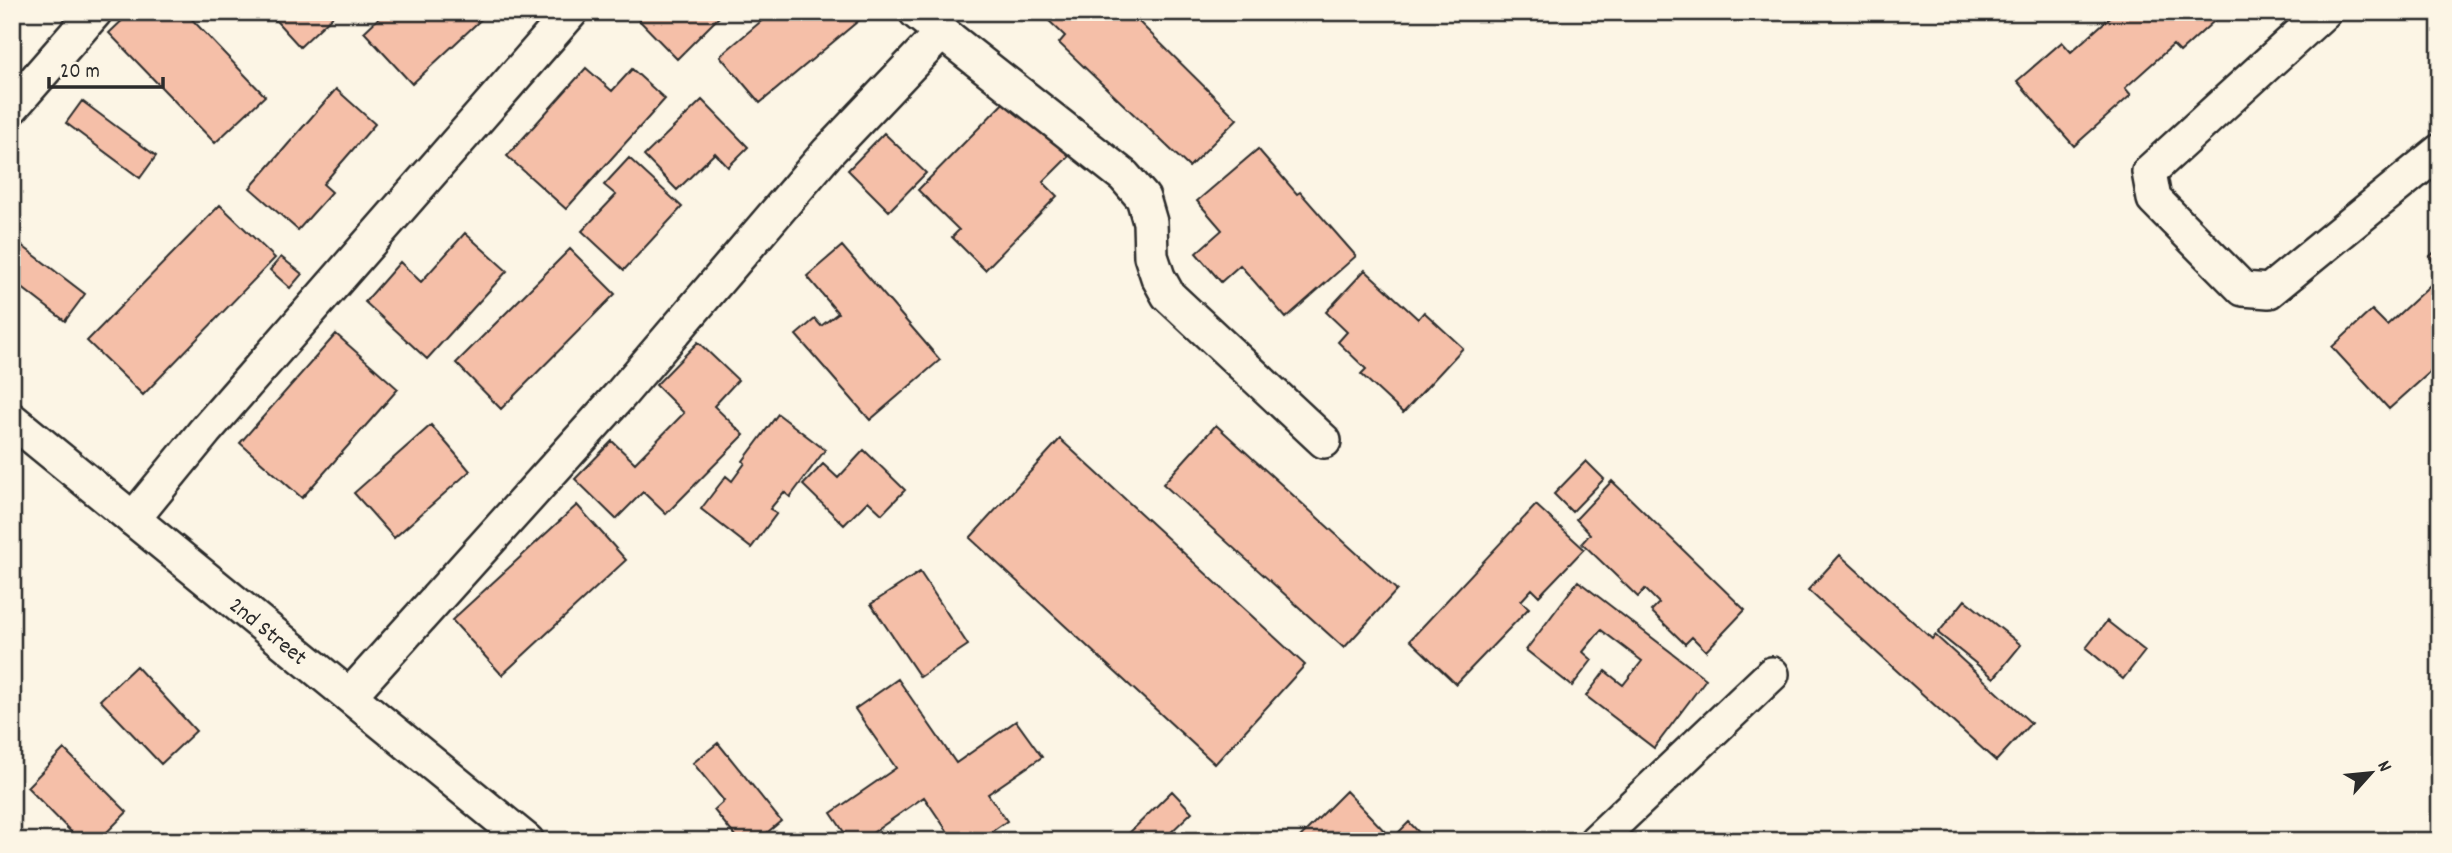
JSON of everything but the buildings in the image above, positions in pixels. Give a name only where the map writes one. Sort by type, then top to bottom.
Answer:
[{"type":"street","points":[[12,107],[95,12]]},
{"type":"street","points":[[133,519],[205,431],[570,12]]},
{"type":"street","points":[[916,12],[1124,176],[1143,198],[1150,222],[1151,256],[1168,295],[1324,441]]},
{"type":"street","points":[[2324,12],[2149,173],[2154,199],[2243,289],[2269,291],[2440,151]]},
{"type":"street","points":[[351,694],[621,394],[828,152],[941,33]]},
{"type":"street","name":"2nd Street","points":[[12,421],[351,694],[527,841]]},
{"type":"street","points":[[1596,841],[1772,674]]}]
